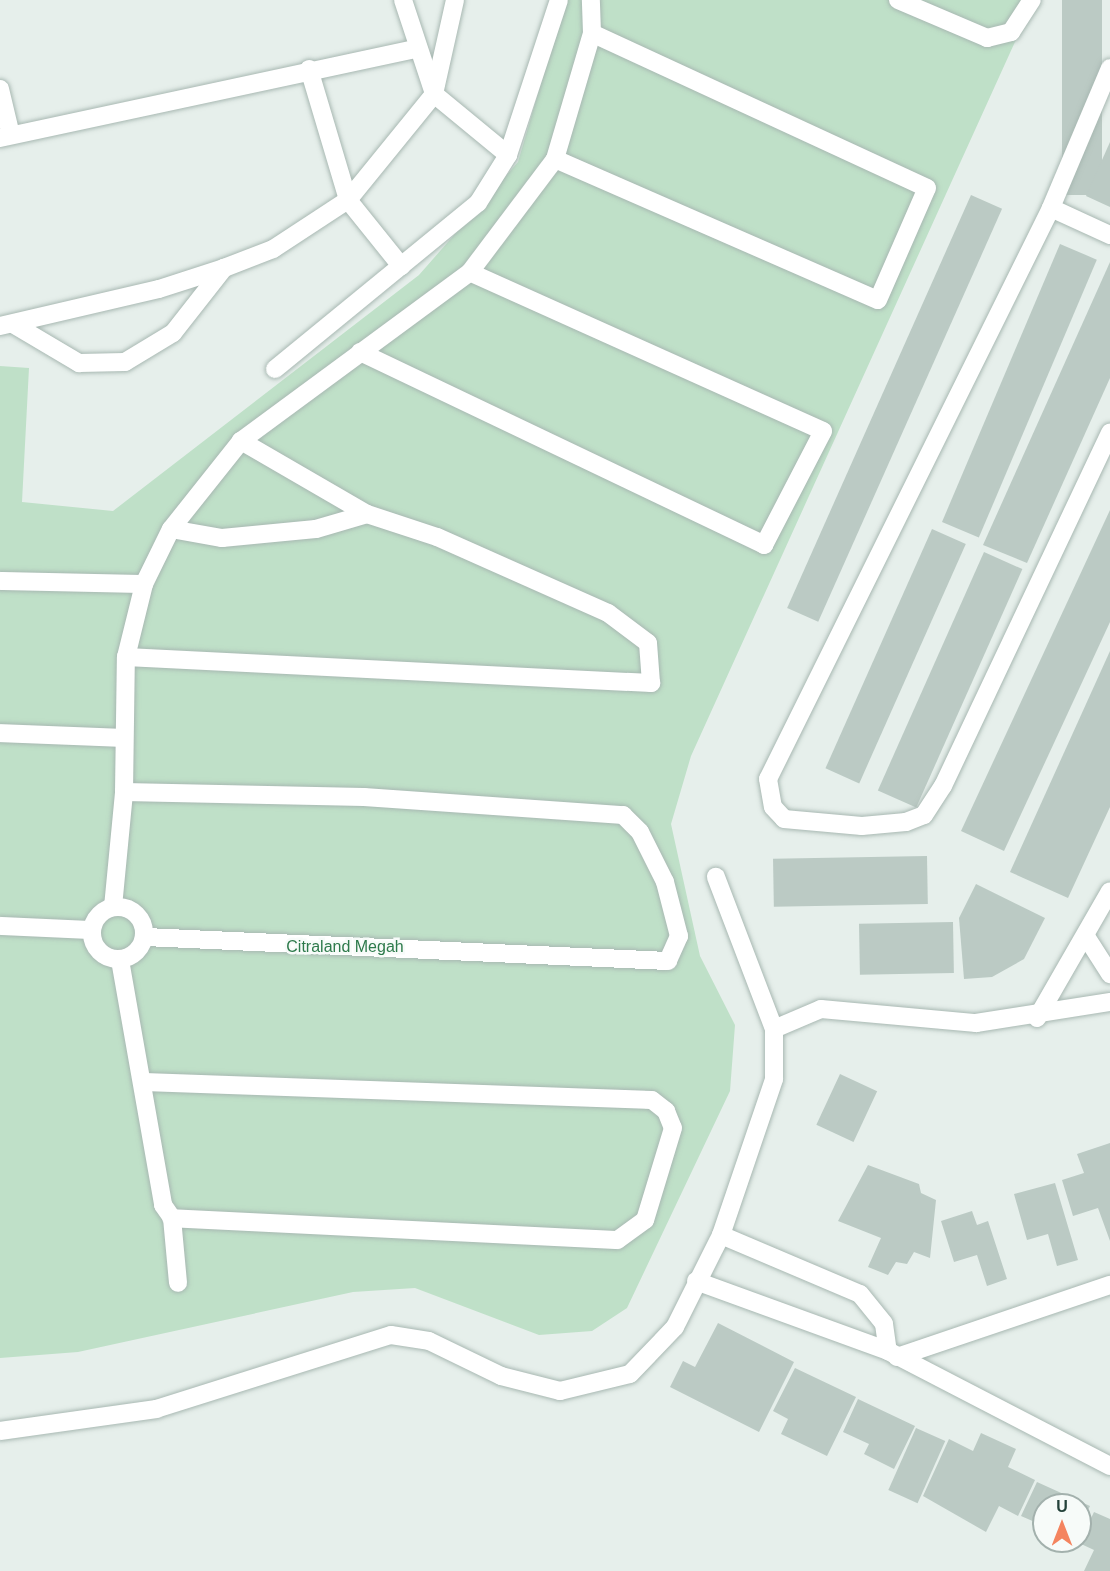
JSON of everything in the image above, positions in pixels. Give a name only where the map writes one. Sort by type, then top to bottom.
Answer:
[{"type":"street","points":[[403,0],[416,49],[434,94],[508,155]]},
{"type":"street","points":[[7,325],[224,268],[273,249],[348,200],[434,94],[455,0]]},
{"type":"street","points":[[275,369],[478,203],[508,155],[559,0]]},
{"type":"street","points":[[113,907],[124,792],[122,738],[126,657],[144,584],[171,529],[241,441],[470,272],[555,159],[592,33],[591,0]]},
{"type":"street","points":[[898,0],[987,38],[1011,32],[1032,0]]},
{"type":"street","points":[[555,159],[878,300],[927,188],[592,33]]},
{"type":"street","points":[[0,89],[5,136],[309,69],[416,49]]},
{"type":"street","points":[[1110,68],[1051,208],[768,779],[773,807],[784,819],[862,826],[906,822],[924,815],[943,786],[1110,432]]},
{"type":"street","points":[[309,69],[348,200],[401,266]]},
{"type":"street","points":[[1051,208],[1110,235]]},
{"type":"street","points":[[7,325],[79,363],[125,362],[173,333],[224,268]]},
{"type":"street","points":[[360,352],[764,545],[823,431],[470,272]]},
{"type":"street","points":[[126,657],[651,683],[648,643],[608,613],[437,537],[367,514],[241,441]]},
{"type":"street","points":[[171,529],[231,537],[316,529],[367,514]]},
{"type":"street","points":[[0,581],[144,584]]},
{"type":"street","points":[[0,733],[122,738]]},
{"type":"street","points":[[124,792],[364,797],[623,815],[640,832],[665,882],[679,936],[668,961],[145,937]]},
{"type":"street","points":[[0,1431],[156,1409],[391,1335],[429,1341],[501,1376],[550,1389],[594,1386],[630,1374],[655,1353],[721,1235],[774,1079],[774,1029],[716,877]]},
{"type":"street","points":[[1037,1018],[1087,938],[1110,891]]},
{"type":"street","points":[[113,907],[137,914],[145,937],[136,953],[120,960],[102,954],[92,930],[99,915],[113,907]]},
{"type":"street","points":[[0,926],[92,930]]},
{"type":"street","points":[[1087,938],[1110,974]]},
{"type":"street","points":[[120,960],[144,1082],[163,1205],[172,1218],[178,1284]]},
{"type":"street","points":[[774,1029],[821,1009],[976,1023],[1037,1018],[1110,1002]]},
{"type":"street","points":[[144,1082],[652,1100],[666,1111],[673,1128],[645,1220],[617,1240],[172,1218]]},
{"type":"street","points":[[721,1235],[860,1294],[884,1324],[892,1354]]},
{"type":"street","points":[[696,1281],[892,1354],[1110,1466]]},
{"type":"street","points":[[892,1354],[1110,1285]]},
{"type":"green space","name":"Citraland Megah","points":[[556,0],[1034,0],[691,756],[671,824],[700,956],[735,1025],[730,1091],[627,1308],[592,1331],[539,1335],[415,1288],[353,1292],[78,1352],[0,1358],[0,366],[29,368],[22,502],[113,511],[419,275],[518,162],[556,32]]},
{"type":"building","points":[[1062,0],[1102,0],[1102,195],[1062,195]]},
{"type":"building","points":[[1110,142],[1110,207],[1086,196]]},
{"type":"building","points":[[971,195],[1002,209],[818,622],[787,608]]},
{"type":"building","points":[[1060,244],[1097,260],[979,538],[942,522]]},
{"type":"building","points":[[1110,262],[1110,378],[1027,563],[983,545]]},
{"type":"building","points":[[1110,510],[1110,622],[1004,851],[961,831]]},
{"type":"building","points":[[932,529],[966,544],[859,783],[825,768]]},
{"type":"building","points":[[984,552],[1022,569],[916,808],[878,790]]},
{"type":"building","points":[[1110,651],[1110,807],[1068,898],[1010,872]]},
{"type":"building","points":[[927,856],[928,904],[774,907],[773,859]]},
{"type":"building","points":[[976,884],[1045,918],[1024,959],[992,977],[964,979],[959,918]]},
{"type":"building","points":[[953,922],[954,973],[860,975],[859,924]]},
{"type":"building","points":[[840,1074],[877,1091],[853,1142],[816,1125]]},
{"type":"building","points":[[1110,1143],[1110,1241],[1098,1208],[1073,1216],[1062,1180],[1084,1173],[1077,1154]]},
{"type":"building","points":[[868,1165],[919,1184],[921,1193],[936,1200],[930,1258],[914,1252],[907,1264],[896,1262],[888,1275],[868,1267],[881,1238],[838,1221]]},
{"type":"building","points":[[1055,1183],[1078,1260],[1057,1266],[1048,1234],[1027,1240],[1014,1194]]},
{"type":"building","points":[[972,1211],[977,1225],[988,1221],[1007,1279],[987,1286],[977,1255],[954,1262],[941,1221]]},
{"type":"building","points":[[718,1323],[794,1362],[759,1432],[670,1387],[683,1361],[695,1367]]},
{"type":"building","points":[[795,1368],[856,1397],[827,1456],[781,1434],[788,1419],[773,1411]]},
{"type":"building","points":[[858,1399],[915,1426],[894,1469],[864,1454],[869,1444],[843,1432]]},
{"type":"building","points":[[916,1428],[945,1441],[918,1503],[888,1490]]},
{"type":"building","points":[[981,1433],[1016,1449],[1008,1467],[1035,1480],[1018,1516],[999,1506],[986,1532],[923,1496],[949,1439],[973,1451]]},
{"type":"building","points":[[1037,1482],[1061,1493],[1032,1493],[1032,1521],[1021,1516]]},
{"type":"building","points":[[1094,1512],[1110,1519],[1110,1571],[1084,1571],[1094,1550],[1092,1549]]}]
